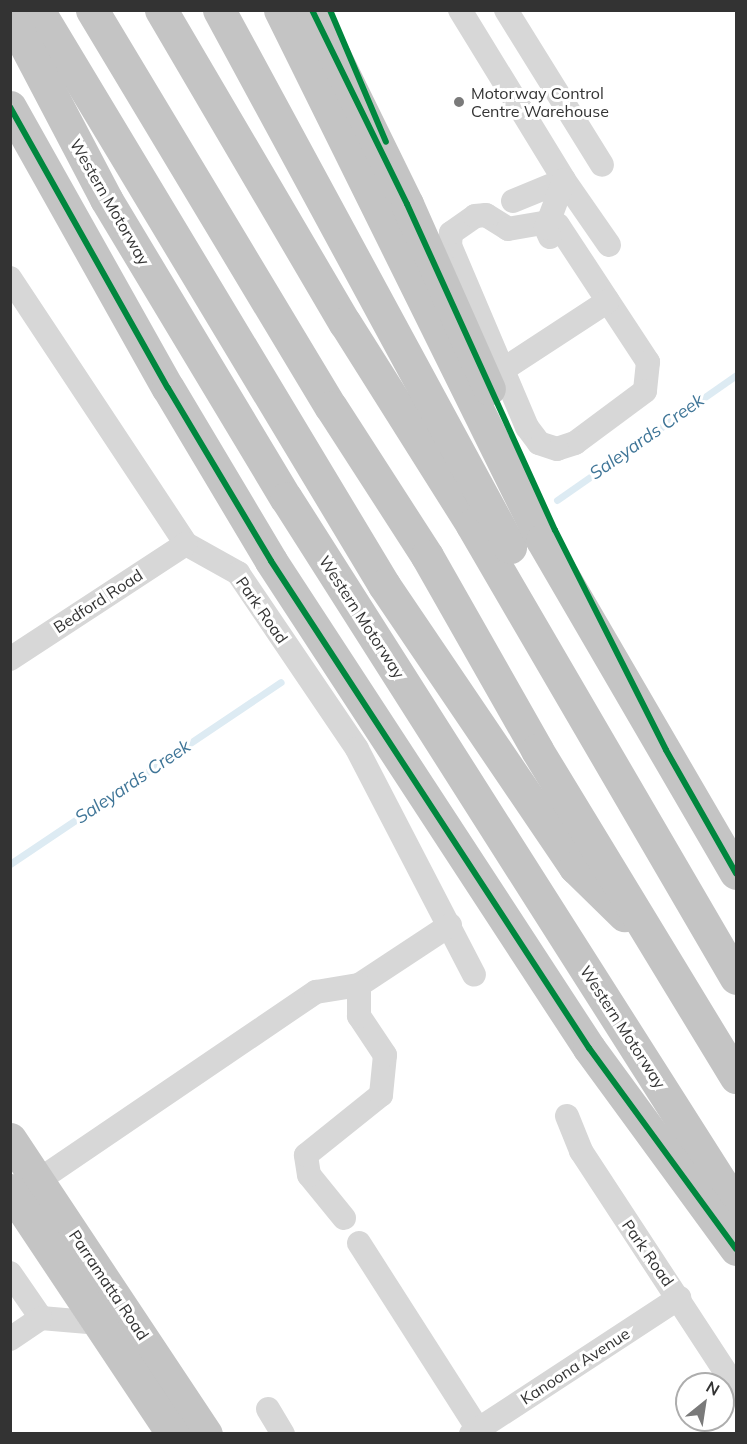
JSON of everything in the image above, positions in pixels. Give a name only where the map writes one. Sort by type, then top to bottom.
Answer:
[{"type":"highway","points":[[38,10],[412,629],[575,867],[656,945]]},
{"type":"highway","points":[[92,10],[331,407],[427,556],[537,750],[736,1077]]},
{"type":"highway","points":[[161,10],[345,323],[481,518],[528,549],[666,750],[736,873]]},
{"type":"highway","points":[[219,10],[481,518]]},
{"type":"highway","points":[[280,10],[526,488]]},
{"type":"highway","points":[[312,10],[407,204],[526,488],[531,626],[736,978]]},
{"type":"highway","name":"Western Motorway","points":[[10,16],[106,199],[354,606],[736,1206]]},
{"type":"highway","points":[[10,107],[168,388],[317,631],[589,1048],[736,1249]]},
{"type":"highway","name":"Parramatta Road","points":[[10,1139],[19,1192],[100,1323],[173,1434]]},
{"type":"highway","name":"Parramatta Road","points":[[19,1192],[206,1434]]},
{"type":"street","points":[[460,10],[564,180],[609,245]]},
{"type":"street","points":[[506,10],[602,165]]},
{"type":"street","points":[[513,201],[564,180]]},
{"type":"street","points":[[550,231],[564,180]]},
{"type":"street","points":[[486,215],[508,229],[550,231],[558,225],[608,301],[648,362],[650,374],[645,391],[575,443],[557,449],[539,442],[527,427],[450,246],[451,233],[475,216],[486,215]]},
{"type":"street","name":"Park Road","points":[[10,278],[186,544],[238,573],[357,748],[474,975]]},
{"type":"street","points":[[504,369],[608,301]]},
{"type":"street","name":"Bedford Road","points":[[10,659],[186,544]]},
{"type":"street","points":[[19,1192],[316,992],[359,985],[450,925]]},
{"type":"street","points":[[344,1218],[309,1175],[306,1155],[381,1095],[385,1055],[359,1016],[359,985]]},
{"type":"street","name":"Park Road","points":[[567,1116],[581,1151],[680,1298],[736,1388]]},
{"type":"street","points":[[360,1243],[475,1431]]},
{"type":"street","points":[[10,1273],[40,1318]]},
{"type":"street","name":"Kanoona Avenue","points":[[475,1431],[680,1298]]},
{"type":"street","points":[[10,1339],[40,1318],[100,1323]]},
{"type":"street","points":[[268,1409],[283,1434]]},
{"type":"waterway","name":"Saleyards Creek","points":[[557,500],[736,375]]},
{"type":"waterway","name":"Saleyards Creek","points":[[10,864],[281,682]]},
{"type":"cycle path","points":[[312,10],[407,204],[555,530],[666,750],[736,873]]},
{"type":"cycle path","points":[[330,10],[386,142]]},
{"type":"cycle path","points":[[10,107],[168,388],[271,561],[589,1048],[736,1249]]},
{"type":"place","name":"Motorway Control Centre Warehouse","points":[[459,102]]}]
